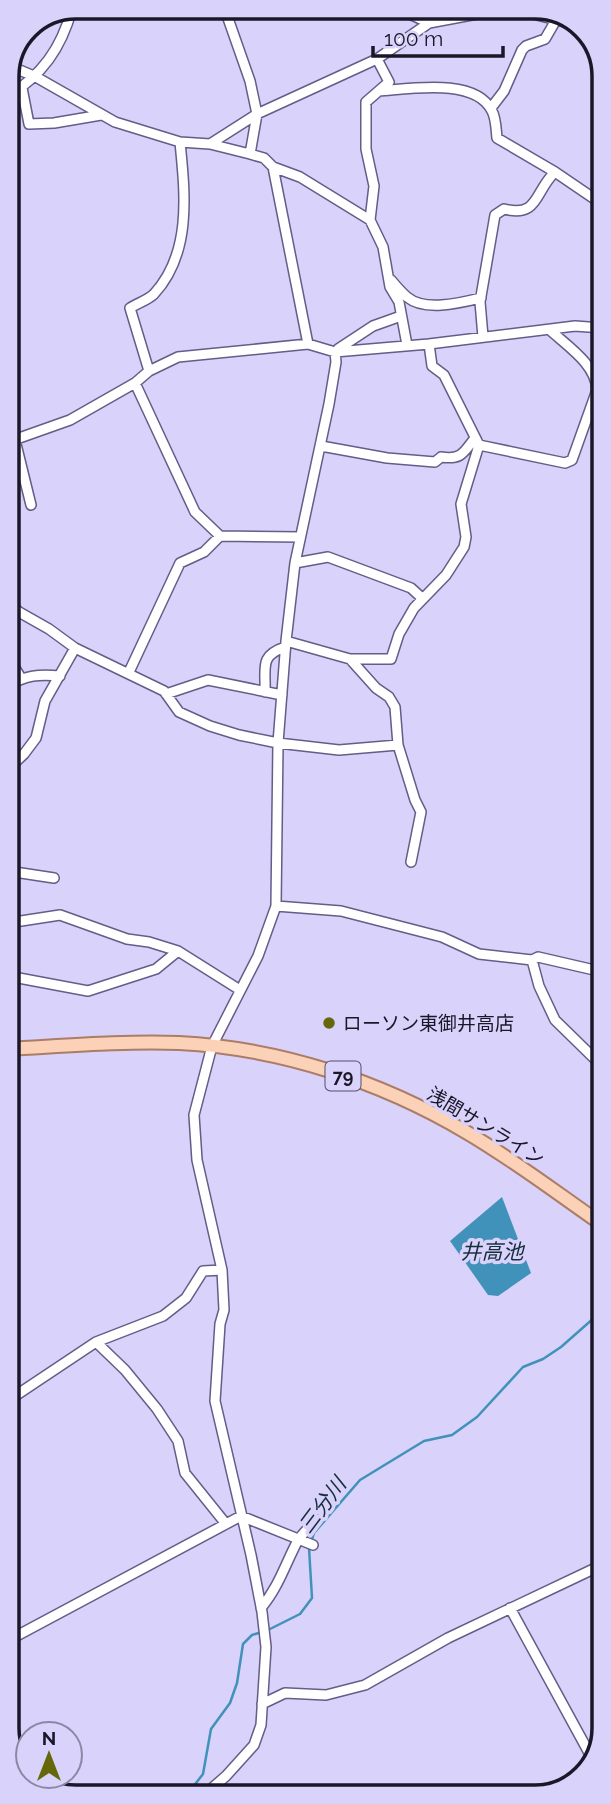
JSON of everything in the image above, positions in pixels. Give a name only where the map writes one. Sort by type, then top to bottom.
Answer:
[{"type":"main road","name":"浅間サンライン","points":[[19,1049],[154,1043],[212,1046],[326,1070],[405,1100],[478,1139],[592,1217]]},
{"type":"street","points":[[228,19],[250,81],[257,114],[250,154]]},
{"type":"street","points":[[420,19],[429,23]]},
{"type":"street","points":[[210,144],[257,114],[377,59],[429,23],[450,19]]},
{"type":"street","points":[[19,90],[36,77],[50,60],[67,20]]},
{"type":"street","points":[[491,108],[503,91],[522,50],[545,39],[553,23]]},
{"type":"street","points":[[377,59],[389,82],[366,102],[366,149],[374,186],[370,220],[383,247],[390,287],[399,302],[407,345]]},
{"type":"street","points":[[20,70],[101,115],[130,127],[180,142],[210,144],[264,158],[273,167],[300,177],[370,220]]},
{"type":"street","points":[[377,91],[438,86],[475,95],[494,113],[497,138],[592,197]]},
{"type":"street","points":[[22,88],[29,124],[54,123],[101,115]]},
{"type":"street","points":[[149,371],[130,307],[152,296],[164,280],[176,253],[183,229],[185,197],[180,142]]},
{"type":"street","points":[[273,167],[308,344]]},
{"type":"street","points":[[483,337],[481,298],[495,215],[504,209],[520,213],[526,211],[544,182],[555,172]]},
{"type":"street","points":[[389,279],[408,299],[424,305],[461,303],[481,298]]},
{"type":"street","points":[[335,352],[373,326],[401,316]]},
{"type":"street","points":[[19,438],[70,419],[135,383],[149,371],[178,357],[308,344],[335,352],[429,344],[575,326],[592,327]]},
{"type":"street","points":[[550,330],[592,372]]},
{"type":"street","points":[[265,692],[267,659],[270,652],[285,644],[350,659],[391,659],[414,608],[446,575],[464,547],[466,537],[461,504],[477,441],[444,375],[432,366],[429,344]]},
{"type":"street","points":[[216,1785],[254,1745],[261,1725],[266,1647],[261,1608],[242,1516],[215,1401],[220,1325],[224,1310],[222,1270],[197,1160],[193,1131],[195,1105],[212,1046],[258,956],[276,906],[278,743],[285,644],[295,563],[321,446],[336,362],[335,352]]},
{"type":"street","points":[[135,383],[195,512],[220,536],[300,537]]},
{"type":"street","points":[[477,441],[565,463],[572,460],[592,404]]},
{"type":"street","points":[[321,446],[387,458],[435,462],[441,457],[454,459],[461,456],[477,441]]},
{"type":"street","points":[[19,467],[31,505]]},
{"type":"street","points":[[128,672],[180,563],[204,552],[220,536]]},
{"type":"street","points":[[295,563],[328,557],[411,588],[423,599]]},
{"type":"street","points":[[19,612],[75,648],[128,672],[166,694],[178,712],[239,735],[278,743],[340,750],[398,745]]},
{"type":"street","points":[[19,759],[36,738],[45,701],[75,648]]},
{"type":"street","points":[[350,659],[376,688],[389,697],[395,707],[398,745],[421,812],[411,862]]},
{"type":"street","points":[[19,675],[21,678],[34,674],[60,676]]},
{"type":"street","points":[[166,694],[208,680],[282,695]]},
{"type":"street","points":[[19,873],[54,878]]},
{"type":"street","points":[[276,906],[341,911],[442,936],[479,954],[532,960],[538,957],[592,969]]},
{"type":"street","points":[[19,921],[60,915],[127,939],[149,942],[178,951],[240,990]]},
{"type":"street","points":[[19,978],[88,991],[156,969],[178,951]]},
{"type":"street","points":[[532,960],[539,986],[555,1020],[592,1056]]},
{"type":"street","points":[[19,1393],[96,1342],[163,1316],[186,1298],[203,1271],[222,1270]]},
{"type":"street","points":[[96,1342],[125,1370],[157,1409],[178,1441],[185,1473],[226,1524]]},
{"type":"street","points":[[19,1635],[242,1516],[313,1545]]},
{"type":"street","points":[[261,1608],[275,1591],[280,1574],[299,1539],[316,1520]]},
{"type":"street","points":[[262,1704],[285,1693],[326,1695],[365,1685],[448,1638],[592,1570]]},
{"type":"street","points":[[510,1608],[587,1749]]},
{"type":"water","name":"井高池","points":[[502,1197],[531,1273],[498,1296],[488,1295],[450,1241]]},
{"type":"waterway","name":"三分川","points":[[268,1630],[300,1614],[312,1598],[309,1548],[314,1533],[360,1480],[424,1441],[452,1435],[477,1417],[523,1367],[543,1359],[561,1347],[592,1320]]},
{"type":"waterway","name":"三分川","points":[[194,1785],[203,1774],[211,1729],[230,1703],[237,1683],[243,1644],[252,1635],[262,1632]]},
{"type":"place","name":"ローソン東御井高店","points":[[329,1023]]}]
